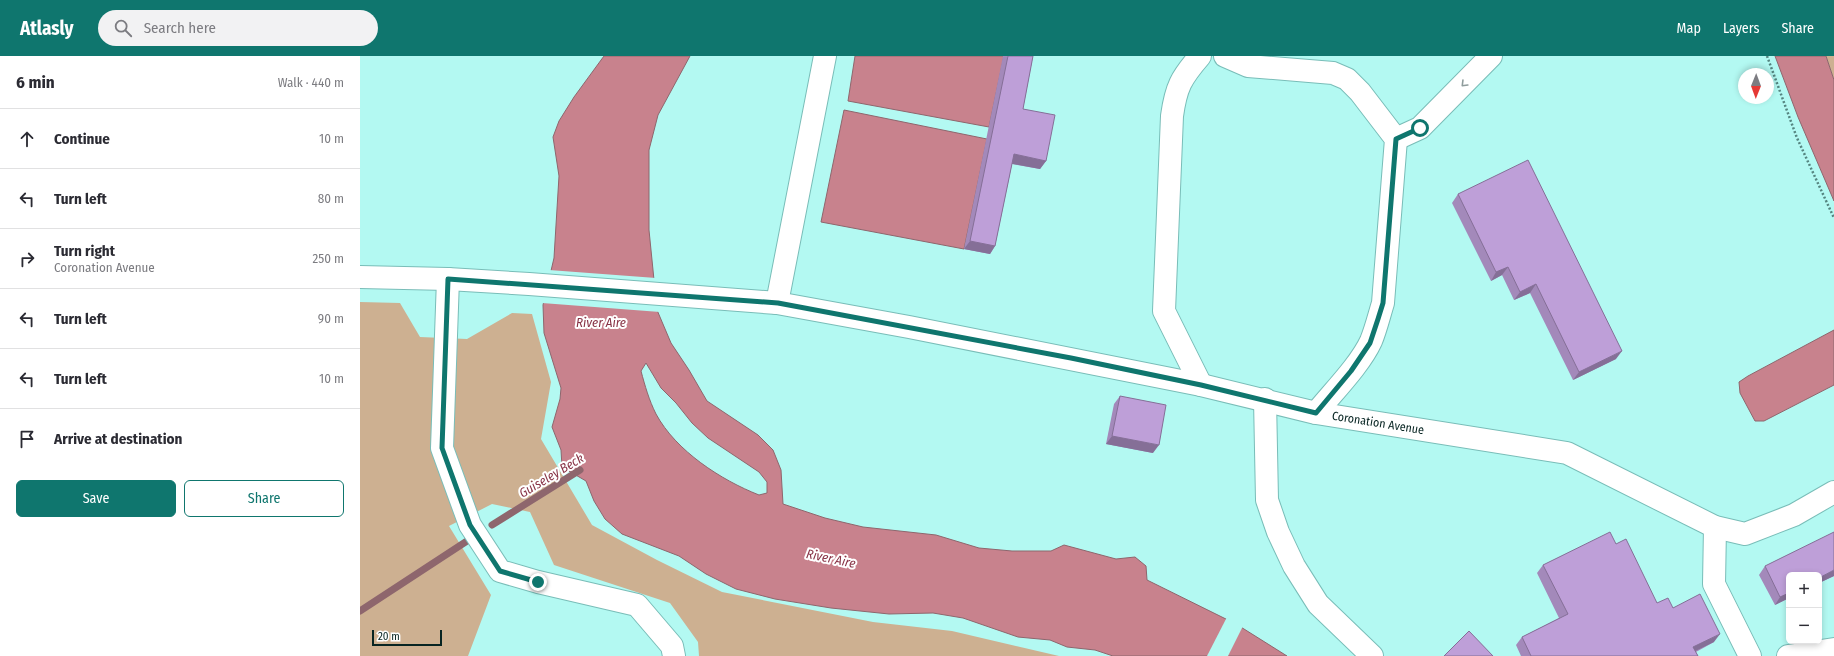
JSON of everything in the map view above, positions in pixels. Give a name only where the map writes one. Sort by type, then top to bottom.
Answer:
[{"type":"street","points":[[778,303],[825,56]]},
{"type":"street","points":[[1200,56],[1185,74],[1175,93],[1172,116],[1164,311],[1201,385]]},
{"type":"street","points":[[1226,56],[1248,66],[1334,73],[1347,79],[1360,92],[1396,139],[1383,303],[1370,343],[1351,371],[1316,413]]},
{"type":"street","points":[[1396,139],[1420,128],[1491,56]]},
{"type":"street","name":"Coronation Avenue","points":[[360,277],[448,279],[529,284],[778,303],[917,328],[1201,385],[1316,413],[1567,453],[1715,527],[1745,534],[1794,515],[1834,492]]},
{"type":"street","points":[[448,279],[442,448],[470,525],[500,571],[538,582],[637,605],[672,646],[674,656]]},
{"type":"street","points":[[1265,400],[1267,500],[1278,532],[1294,566],[1318,604],[1372,656]]},
{"type":"street","points":[[1715,527],[1714,584],[1750,656]]},
{"type":"street","points":[[1788,656],[1834,649]]},
{"type":"path","points":[[1767,56],[1797,138],[1834,218]]},
{"type":"shaded area","points":[[1826,56],[1834,56],[1834,80]]},
{"type":"shaded area","points":[[360,302],[400,303],[420,337],[467,339],[512,313],[532,314],[551,382],[541,439],[592,525],[657,560],[722,592],[873,622],[952,631],[1059,656],[699,656],[698,642],[670,603],[554,565],[530,512],[492,504],[449,526],[491,595],[468,656],[360,656]]},
{"type":"water","name":"River Aire","points":[[604,56],[690,56],[658,115],[649,150],[649,230],[657,310],[671,343],[707,401],[758,435],[773,450],[781,470],[783,504],[825,518],[863,527],[936,535],[979,548],[1012,551],[1051,551],[1064,545],[1116,559],[1135,557],[1146,566],[1147,580],[1236,624],[1287,656],[1113,656],[1095,650],[1067,647],[1050,640],[1018,637],[963,618],[933,613],[889,614],[831,608],[775,599],[736,589],[706,574],[679,556],[622,534],[605,519],[594,501],[586,481],[562,467],[561,450],[552,427],[560,399],[561,388],[544,333],[543,305],[554,258],[559,176],[553,137],[559,121],[574,97]],"holes":[[[646,363],[661,388],[676,403],[692,423],[708,438],[759,472],[767,482],[767,493],[759,495],[744,489],[715,473],[687,452],[675,440],[656,414],[649,398],[641,371]]]},
{"type":"water","points":[[855,56],[1004,56],[989,127],[848,101]]},
{"type":"water","points":[[1775,56],[1826,56],[1834,80],[1834,201],[1798,117]]},
{"type":"water","points":[[844,110],[987,139],[964,249],[821,222]]},
{"type":"water","points":[[1834,330],[1834,385],[1764,421],[1755,421],[1740,393],[1739,382]]},
{"type":"pier","points":[[549,270],[656,278],[660,312],[542,303]]},
{"type":"pier","points":[[1227,617],[1243,626],[1228,656],[1207,656]]},
{"type":"building","points":[[1008,56],[1033,56],[1023,109],[1055,115],[1046,161],[1014,154],[995,246],[970,241]]},
{"type":"building","points":[[1528,160],[1622,351],[1579,372],[1536,284],[1520,292],[1508,267],[1496,272],[1458,194]]},
{"type":"building","points":[[1120,396],[1166,405],[1159,445],[1112,436]]},
{"type":"building","points":[[1610,532],[1616,544],[1626,539],[1657,603],[1668,598],[1673,608],[1700,594],[1720,634],[1693,647],[1698,656],[1531,656],[1522,637],[1568,614],[1543,565]]},
{"type":"building","points":[[1834,532],[1834,570],[1822,576],[1822,572],[1786,572],[1786,594],[1780,597],[1765,566]]},
{"type":"building","points":[[1469,631],[1493,656],[1444,656]]},
{"type":"waterway","name":"Guiseley Beck","points":[[492,525],[580,470]]},
{"type":"waterway","name":"Guiseley Beck","points":[[360,611],[467,541]]},
{"type":"route","points":[[538,582],[500,571],[470,525],[442,448],[448,279],[778,303],[1071,358],[1201,385],[1316,413],[1351,371],[1370,343],[1383,303],[1396,139],[1420,128]]}]
